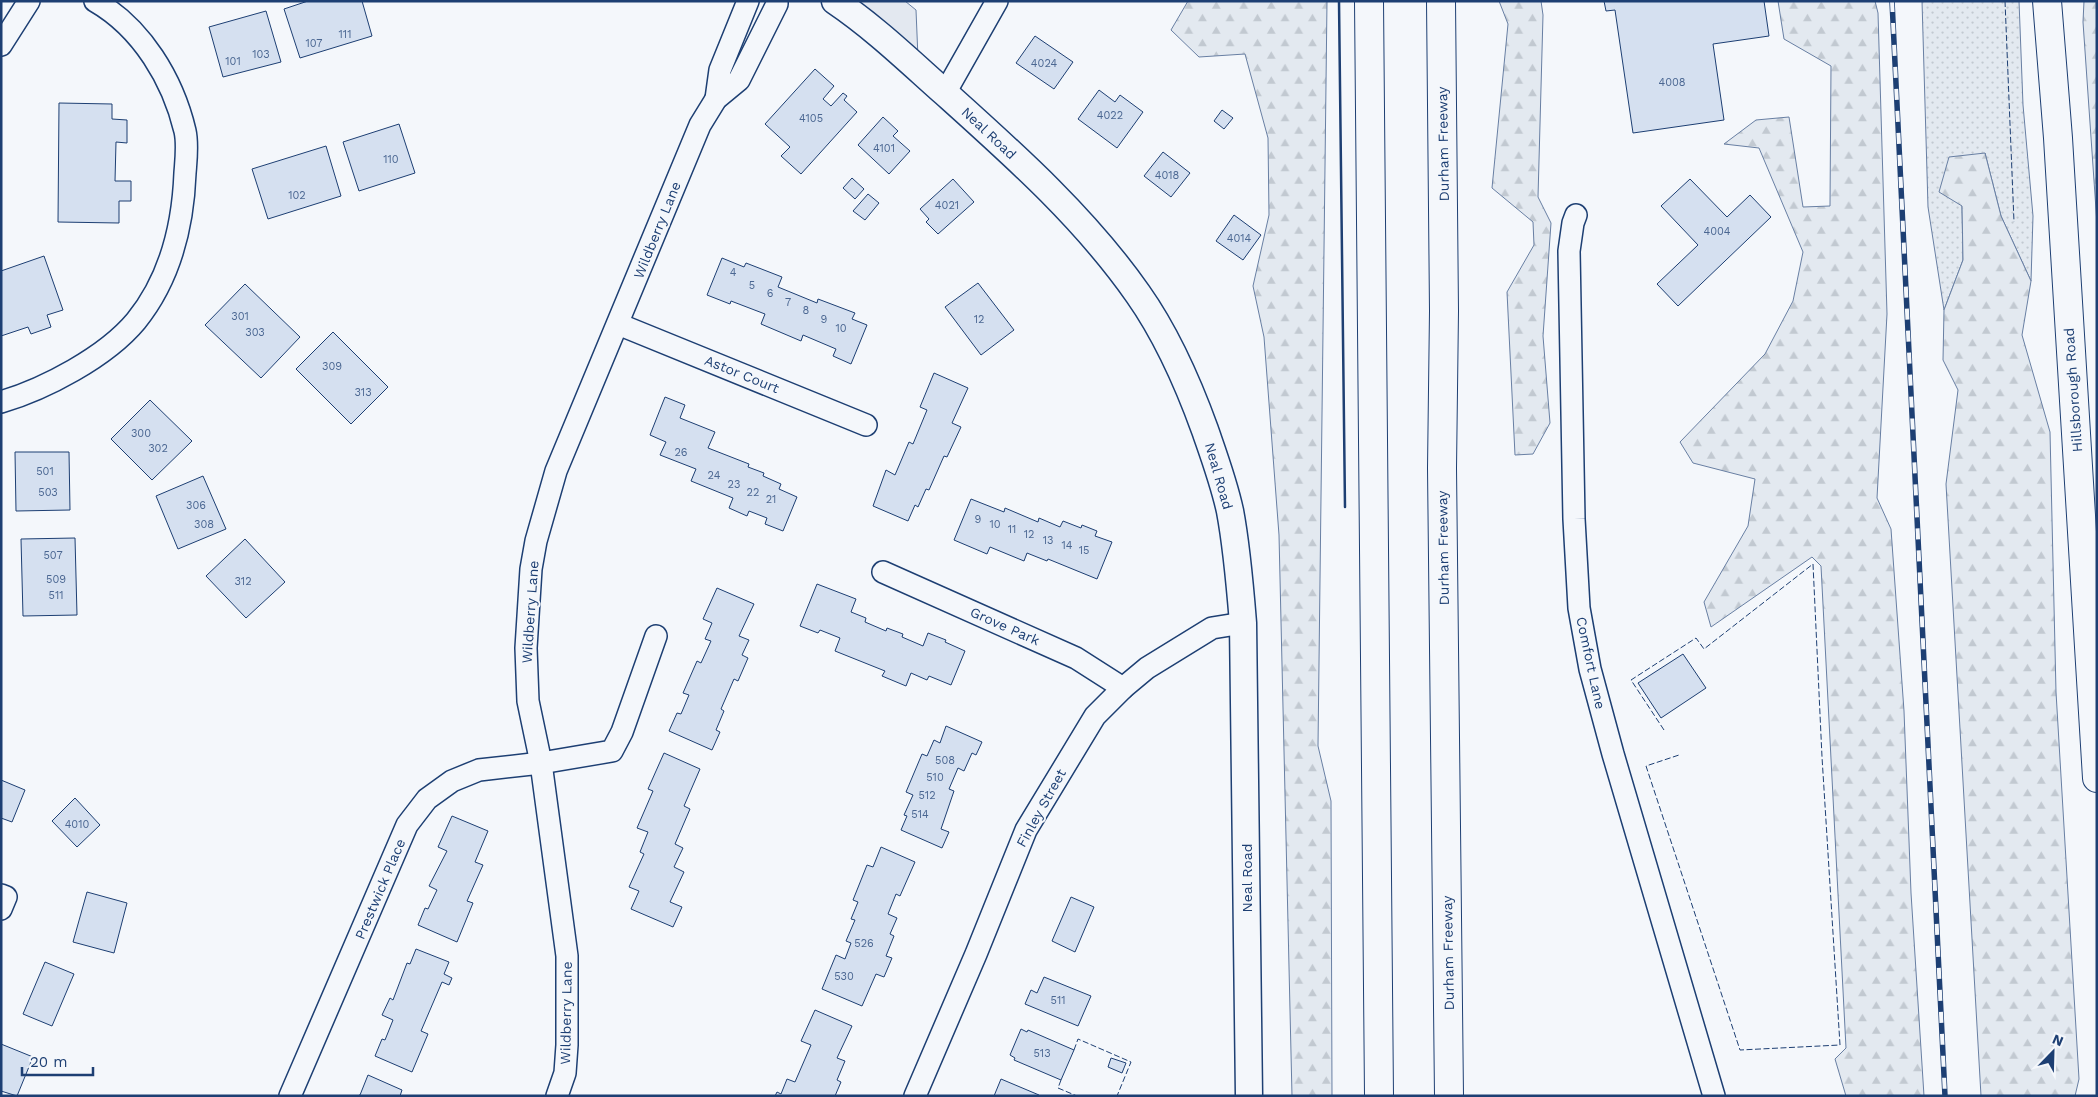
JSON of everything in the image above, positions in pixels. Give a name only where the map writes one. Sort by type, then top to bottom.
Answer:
[{"type":"main road","points":[[1369,1],[1379,1096]]},
{"type":"main road","name":"Durham Freeway","points":[[1441,1],[1444,311],[1442,468],[1449,1096]]},
{"type":"main road","name":"Hillsborough Road","points":[[2047,1],[2058,138],[2097,778]]},
{"type":"street","points":[[1,45],[29,1]]},
{"type":"street","points":[[1,402],[51,383],[84,364],[111,344],[134,323],[150,302],[163,279],[182,215],[186,164],[185,133],[171,91],[158,65],[140,39],[121,20],[95,1]]},
{"type":"street","name":"Wildberry Lane","points":[[716,99],[720,70],[748,1]]},
{"type":"street","name":"Wildberry Lane","points":[[557,1096],[564,1073],[567,1045],[567,956],[541,763],[528,701],[526,671],[532,560],[556,471],[700,125],[716,99],[739,80],[777,1]]},
{"type":"street","name":"Neal Road","points":[[835,1],[916,66],[979,122],[1076,216],[1118,266],[1157,324],[1180,367],[1219,470],[1230,511],[1243,623],[1249,1096]]},
{"type":"street","points":[[945,93],[997,1]]},
{"type":"street","name":"Comfort Lane","points":[[1576,216],[1573,223],[1569,250],[1574,518],[1579,608],[1590,669],[1613,754],[1714,1096]]},
{"type":"street","name":"Astor Court","points":[[618,324],[866,425]]},
{"type":"street","name":"Grove Park","points":[[883,572],[1076,658],[1123,688]]},
{"type":"street","name":"Finley Street","points":[[915,1096],[976,954],[1026,830],[1095,716],[1123,688],[1147,668],[1212,628],[1243,623]]},
{"type":"street","name":"Prestwick Place","points":[[290,1096],[408,825],[427,799],[452,781],[479,770],[541,763],[612,751],[622,732],[656,636]]},
{"type":"street","points":[[1,895],[6,897],[1,909]]},
{"type":"green space","points":[[1188,1],[1327,1],[1318,746],[1331,801],[1332,1096],[1292,1096],[1279,535],[1264,337],[1253,286],[1269,215],[1268,138],[1245,54],[1199,57],[1171,30]]},
{"type":"green space","points":[[1499,1],[1541,1],[1543,15],[1538,197],[1551,223],[1543,336],[1550,423],[1533,454],[1515,455],[1507,292],[1534,245],[1533,222],[1492,188],[1508,24]]},
{"type":"green space","points":[[1778,1],[1875,1],[1878,13],[1887,314],[1877,498],[1891,529],[1904,711],[1911,893],[1924,1096],[1846,1096],[1835,1059],[1846,1048],[1821,566],[1812,557],[1711,627],[1704,602],[1748,526],[1755,479],[1693,463],[1680,442],[1765,354],[1793,301],[1803,252],[1759,148],[1724,144],[1756,120],[1789,117],[1803,207],[1830,206],[1831,66],[1784,39]]},
{"type":"green space","points":[[1922,1],[2019,1],[2023,105],[2033,216],[2031,281],[2001,216],[1985,153],[1962,206],[1963,260],[1944,310],[1928,207]]},
{"type":"green space","points":[[2084,1],[2097,1],[2097,224],[2083,22]]},
{"type":"green space","points":[[1985,153],[2001,216],[2031,281],[2022,335],[2050,432],[2056,692],[2079,1079],[2075,1096],[1981,1096],[1946,484],[1958,390],[1943,360],[1944,310],[1963,260],[1962,206],[1939,192],[1949,157]]},
{"type":"shaded area","points":[[850,1],[905,1],[916,10],[918,58]]},
{"type":"building","points":[[308,1],[362,1],[372,36],[300,58],[284,9]]},
{"type":"building","points":[[1604,1],[1764,1],[1769,36],[1713,44],[1724,120],[1633,133],[1615,10],[1606,11]]},
{"type":"building","points":[[266,11],[281,62],[223,77],[209,27]]},
{"type":"building","points":[[1035,36],[1073,62],[1054,89],[1016,63]]},
{"type":"building","points":[[815,69],[834,86],[823,99],[831,106],[843,93],[847,96],[844,100],[857,112],[801,174],[781,156],[790,147],[765,124]]},
{"type":"building","points":[[1099,90],[1115,102],[1120,95],[1143,112],[1117,148],[1078,119]]},
{"type":"building","points":[[59,103],[112,104],[112,119],[127,120],[127,143],[116,142],[115,181],[131,181],[131,201],[119,201],[119,223],[58,222]]},
{"type":"building","points":[[1222,110],[1233,118],[1224,129],[1214,121]]},
{"type":"building","points":[[883,117],[898,131],[893,136],[910,151],[889,174],[858,145]]},
{"type":"building","points":[[399,124],[415,173],[359,191],[343,142]]},
{"type":"building","points":[[326,146],[341,196],[268,219],[252,169]]},
{"type":"building","points":[[1163,152],[1190,173],[1171,197],[1144,176]]},
{"type":"building","points":[[852,178],[864,189],[855,199],[843,188]]},
{"type":"building","points":[[953,179],[974,202],[938,234],[926,222],[929,219],[920,209]]},
{"type":"building","points":[[1690,179],[1727,217],[1750,195],[1771,217],[1678,306],[1657,284],[1698,245],[1661,206]]},
{"type":"building","points":[[868,194],[879,203],[865,220],[853,211]]},
{"type":"building","points":[[1234,215],[1261,235],[1243,260],[1216,241]]},
{"type":"building","points":[[44,256],[63,310],[47,315],[51,327],[31,334],[28,327],[1,336],[1,271]]},
{"type":"building","points":[[722,258],[744,267],[746,263],[782,277],[778,287],[817,303],[818,299],[855,313],[852,319],[867,325],[851,364],[833,356],[836,349],[803,335],[801,341],[761,324],[765,314],[731,301],[730,304],[707,295]]},
{"type":"building","points":[[978,283],[1014,330],[981,355],[945,307]]},
{"type":"building","points":[[245,284],[300,337],[261,378],[205,325]]},
{"type":"building","points":[[333,332],[388,387],[351,424],[296,369]]},
{"type":"building","points":[[934,373],[968,388],[952,423],[961,427],[947,457],[944,456],[929,490],[926,489],[918,507],[915,505],[908,521],[873,506],[886,470],[895,475],[909,442],[913,444],[927,410],[920,407]]},
{"type":"building","points":[[665,397],[685,405],[680,418],[715,432],[708,448],[749,464],[748,467],[764,473],[763,476],[781,484],[779,489],[797,497],[783,531],[765,524],[767,518],[749,511],[747,516],[729,508],[733,498],[691,481],[696,469],[660,455],[666,442],[650,435]]},
{"type":"building","points":[[150,400],[192,441],[152,480],[111,439]]},
{"type":"building","points":[[15,452],[69,452],[70,510],[16,511]]},
{"type":"building","points":[[203,476],[226,529],[178,549],[156,496]]},
{"type":"building","points":[[971,499],[1004,512],[1005,508],[1038,522],[1039,518],[1060,527],[1063,521],[1081,528],[1082,525],[1097,531],[1095,536],[1112,542],[1097,579],[1048,559],[1047,561],[1027,553],[1024,561],[990,547],[987,554],[954,540]]},
{"type":"building","points":[[75,538],[77,615],[23,616],[21,539]]},
{"type":"building","points":[[245,539],[285,582],[246,618],[206,576]]},
{"type":"building","points":[[817,584],[856,599],[851,612],[866,618],[865,622],[886,631],[887,628],[903,634],[902,637],[923,646],[928,633],[946,640],[945,642],[965,651],[951,685],[929,676],[927,680],[911,673],[906,686],[882,676],[885,671],[835,651],[840,638],[820,630],[818,633],[800,626]]},
{"type":"building","points":[[717,588],[754,604],[739,636],[749,640],[742,655],[748,658],[738,681],[734,679],[721,709],[724,711],[716,730],[720,732],[712,750],[669,731],[677,713],[681,714],[689,695],[683,693],[697,661],[701,663],[711,641],[705,639],[712,623],[703,619]]},
{"type":"building","points":[[1683,654],[1706,688],[1661,718],[1638,683]]},
{"type":"building","points":[[946,726],[982,742],[976,755],[972,753],[964,771],[958,768],[949,789],[954,791],[941,829],[949,832],[942,848],[901,830],[907,816],[904,815],[913,795],[906,792],[922,754],[927,756],[934,740],[940,743]]},
{"type":"building","points":[[664,753],[700,769],[684,806],[690,809],[675,844],[683,848],[674,867],[684,872],[670,902],[682,907],[673,927],[631,909],[639,891],[629,887],[644,854],[640,852],[648,832],[637,828],[653,791],[648,789]]},
{"type":"building","points":[[1,780],[25,790],[12,822],[1,818]]},
{"type":"building","points":[[75,798],[100,825],[77,847],[52,821]]},
{"type":"building","points":[[452,816],[488,831],[475,862],[483,865],[467,901],[473,903],[457,942],[418,925],[425,908],[428,909],[437,890],[429,886],[447,851],[438,847]]},
{"type":"building","points":[[881,847],[915,862],[900,896],[896,894],[888,914],[897,918],[890,934],[894,936],[886,956],[892,958],[884,977],[876,974],[862,1006],[822,989],[836,955],[845,959],[851,943],[846,941],[855,920],[851,919],[858,902],[853,900],[867,865],[873,867]]},
{"type":"building","points":[[87,892],[127,903],[114,953],[73,942]]},
{"type":"building","points":[[1071,897],[1094,907],[1075,952],[1052,941]]},
{"type":"building","points":[[416,949],[449,962],[444,974],[452,978],[449,985],[442,982],[421,1031],[428,1034],[412,1072],[375,1056],[382,1039],[385,1040],[393,1020],[382,1015],[390,998],[393,1000],[407,963],[410,964]]},
{"type":"building","points":[[45,962],[74,974],[52,1026],[23,1014]]},
{"type":"building","points":[[1044,977],[1091,996],[1078,1026],[1025,1004],[1031,990],[1037,993]]},
{"type":"building","points":[[815,1010],[852,1026],[837,1058],[845,1061],[837,1080],[841,1082],[835,1096],[775,1096],[777,1092],[781,1094],[787,1079],[795,1082],[811,1045],[801,1041]]},
{"type":"building","points":[[1021,1029],[1027,1032],[1028,1030],[1074,1050],[1061,1080],[1014,1060],[1015,1058],[1010,1055]]},
{"type":"building","points":[[1,1044],[33,1057],[17,1096],[1,1091]]},
{"type":"building","points":[[1111,1058],[1126,1063],[1122,1073],[1108,1067]]},
{"type":"building","points":[[368,1075],[402,1090],[400,1096],[357,1096],[360,1095]]},
{"type":"building","points":[[1001,1079],[1039,1095],[1039,1096],[994,1096]]},
{"type":"railway","points":[[1892,1],[1945,1096]]},
{"type":"fence","points":[[2005,1],[2014,222]]},
{"type":"fence","points":[[1664,730],[1631,680],[1696,638],[1704,649],[1813,564],[1822,757],[1840,1045],[1740,1050],[1646,766],[1679,755]]},
{"type":"fence","points":[[1074,1050],[1078,1039],[1131,1062],[1117,1096]]},
{"type":"fence","points":[[1061,1080],[1058,1088],[1077,1096]]},
{"type":"wall","points":[[1339,1],[1345,507]]}]
